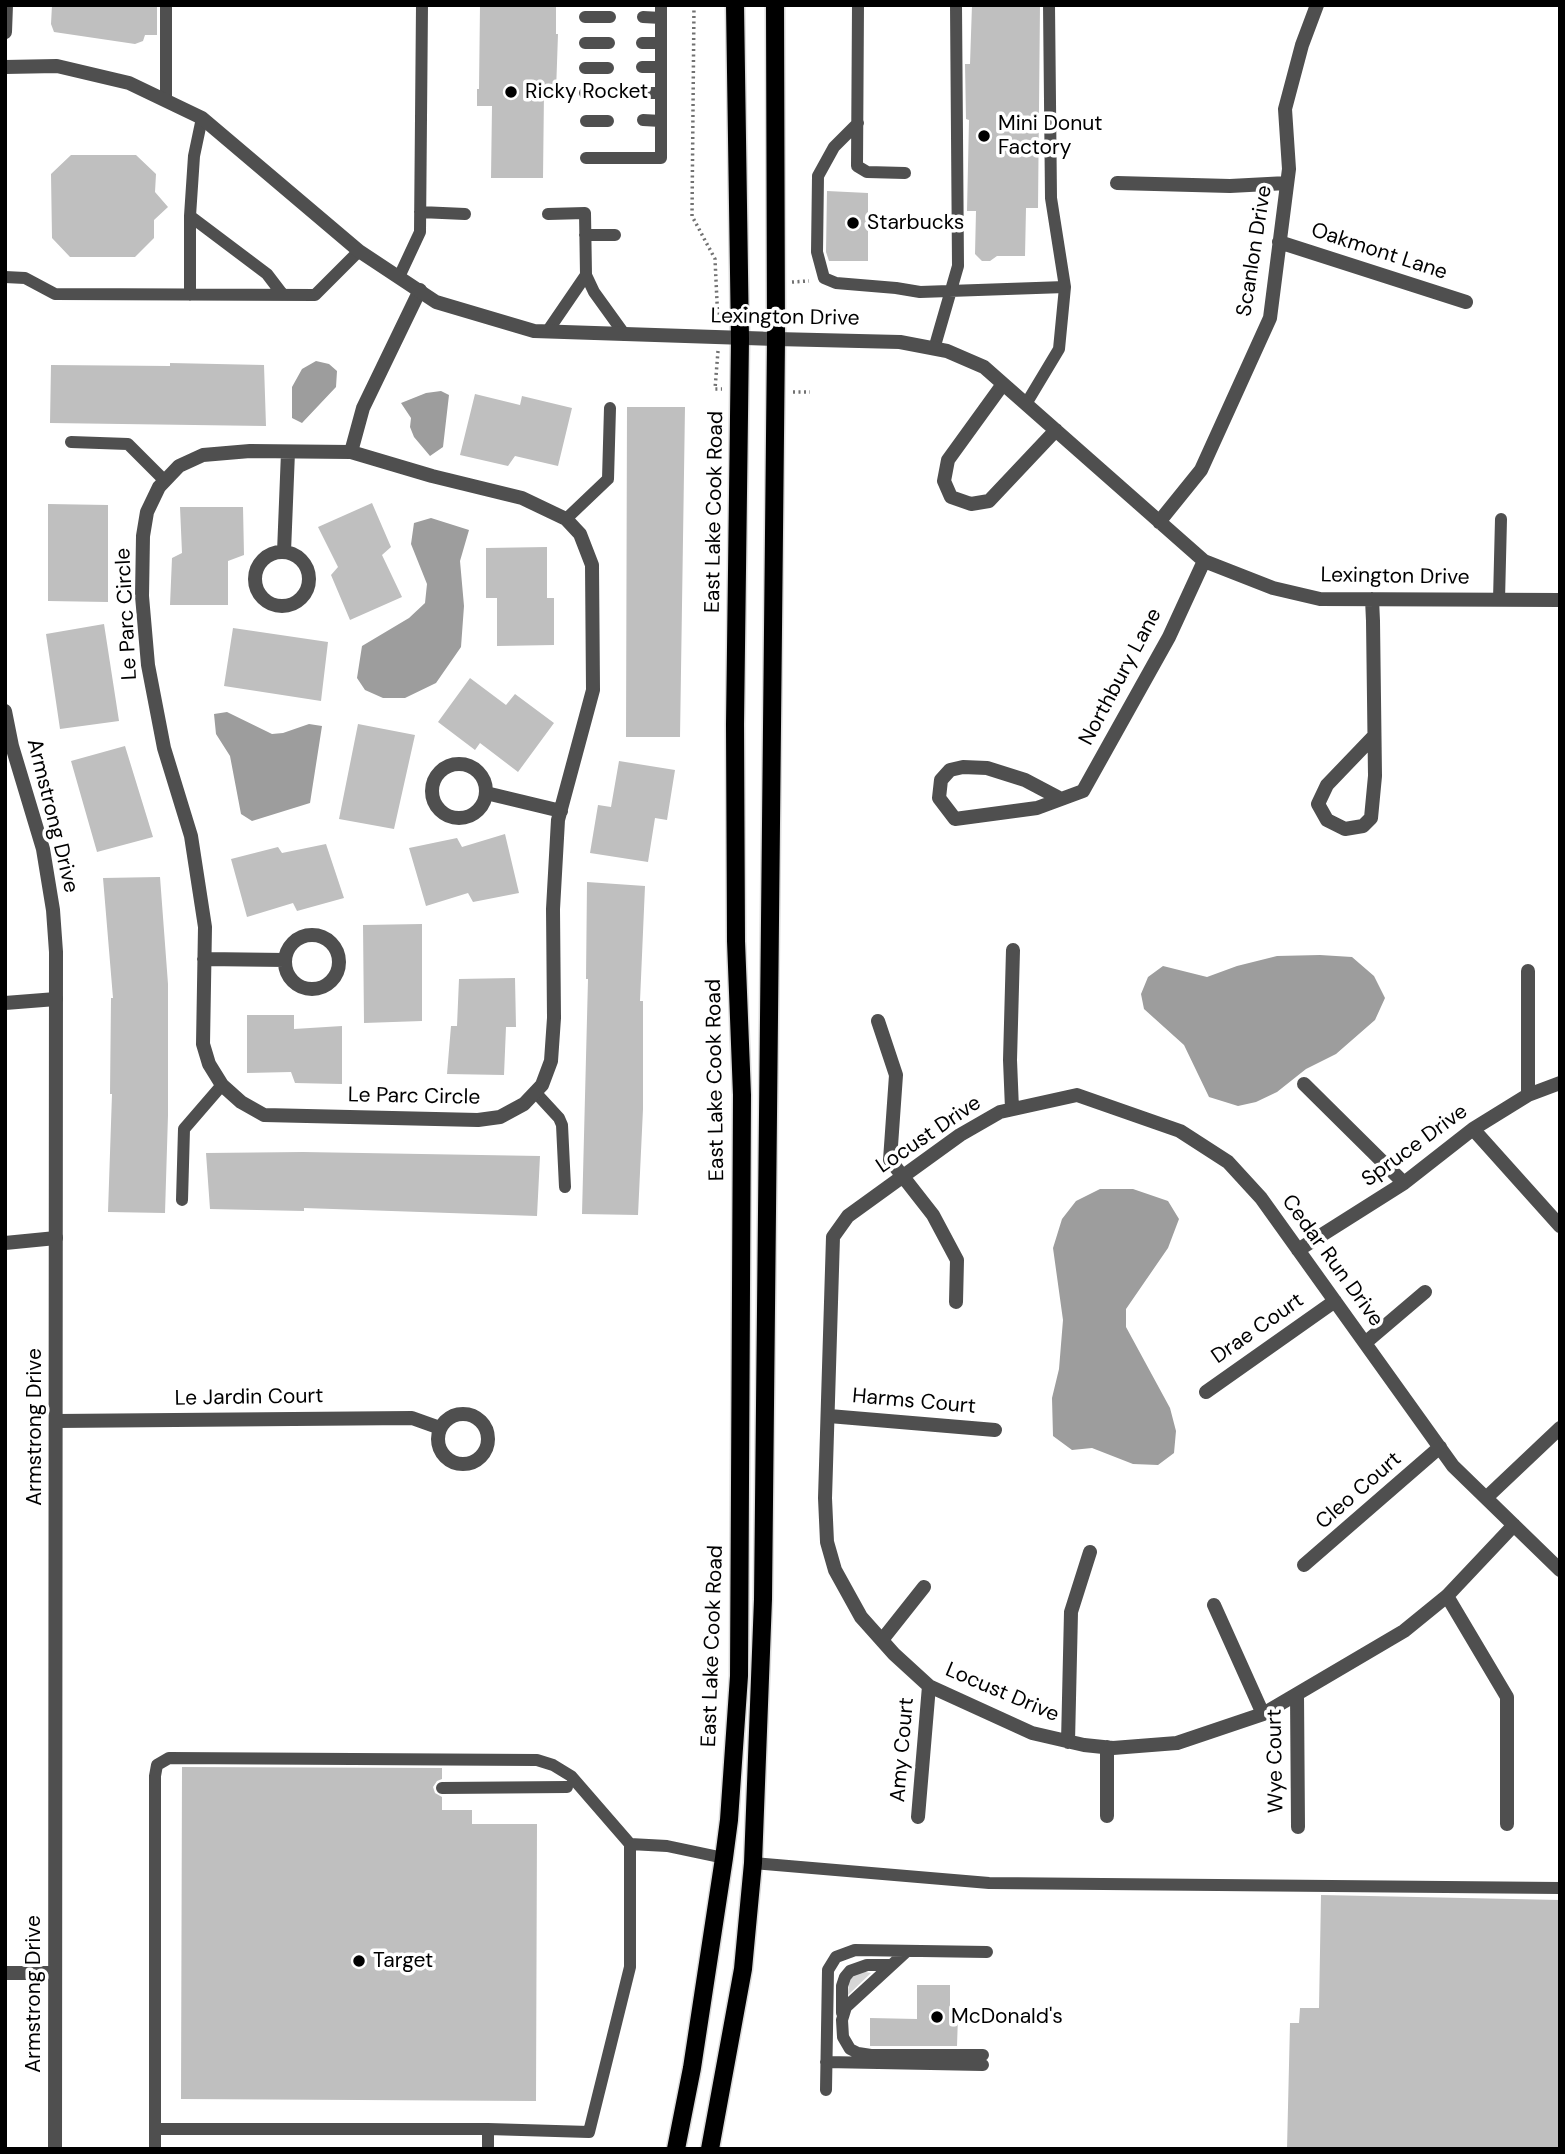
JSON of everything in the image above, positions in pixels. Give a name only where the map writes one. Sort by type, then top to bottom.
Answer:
[{"type":"main road","points":[[710,2149],[743,1969],[752,1863],[763,1599],[776,339],[775,5]]},
{"type":"main road","name":"East Lake Cook Road","points":[[676,2149],[692,2068],[724,1858],[739,1676],[742,1095],[736,941],[735,724],[740,339],[733,9]]},
{"type":"street","points":[[5,32],[6,5]]},
{"type":"street","name":"Scanlon Drive","points":[[1159,522],[1200,470],[1269,318],[1289,169],[1285,109],[1313,7]]},
{"type":"street","name":"Lexington Drive","points":[[5,67],[57,66],[129,83],[202,118],[359,251],[436,302],[534,331],[900,342],[947,351],[984,367],[1204,561],[1273,588],[1320,599],[1560,600]]},
{"type":"street","points":[[1117,183],[1230,186],[1287,183]]},
{"type":"street","name":"Oakmont Lane","points":[[1279,242],[1466,302]]},
{"type":"street","points":[[351,452],[363,408],[420,290]]},
{"type":"street","points":[[1003,384],[948,460],[944,481],[951,498],[971,504],[989,501],[1056,430]]},
{"type":"street","name":"Le Parc Circle","points":[[250,451],[351,452],[432,476],[522,498],[566,519],[580,534],[592,565],[593,690],[558,820],[553,909],[554,1018],[551,1061],[542,1085],[524,1104],[500,1117],[478,1120],[264,1115],[241,1102],[222,1085],[209,1064],[203,1044],[205,927],[191,836],[164,748],[148,665],[142,596],[143,536],[147,512],[159,487],[179,467],[203,455],[250,451]]},
{"type":"street","points":[[284,552],[288,452]]},
{"type":"street","name":"Northbury Lane","points":[[1061,799],[1025,779],[987,768],[963,767],[950,770],[941,779],[939,798],[956,819],[1037,808],[1083,791],[1169,636],[1204,561]]},
{"type":"street","points":[[1372,599],[1375,776],[1371,818],[1363,826],[1345,829],[1327,820],[1318,804],[1327,785],[1374,736]]},
{"type":"street","name":"Armstrong Drive","points":[[5,713],[12,746],[43,849],[54,910],[55,2149]]},
{"type":"street","points":[[486,793],[561,811]]},
{"type":"street","points":[[1006,1111],[1013,950]]},
{"type":"street","points":[[204,959],[285,960]]},
{"type":"street","points":[[1528,971],[1528,1095]]},
{"type":"street","points":[[5,1003],[56,999]]},
{"type":"street","points":[[878,1021],[897,1075],[890,1160],[933,1215],[957,1259],[956,1302]]},
{"type":"street","name":"Spruce Drive","points":[[1298,1250],[1404,1183],[1473,1129],[1528,1095],[1560,1083]]},
{"type":"street","points":[[1304,1084],[1404,1183]]},
{"type":"street","name":"Cedar Run Drive","points":[[1006,1111],[1077,1095],[1180,1131],[1228,1162],[1261,1198],[1453,1465],[1560,1570]]},
{"type":"street","name":"Locust Drive","points":[[1006,1111],[960,1135],[848,1216],[833,1237],[825,1498],[827,1542],[835,1570],[861,1617],[929,1686],[1032,1733],[1068,1742],[1107,1747],[1177,1743],[1263,1714],[1404,1631],[1447,1596],[1514,1525]]},
{"type":"street","points":[[1473,1129],[1560,1226]]},
{"type":"street","points":[[5,1243],[56,1238]]},
{"type":"street","points":[[1365,1343],[1425,1292]]},
{"type":"street","name":"Drae Court","points":[[1206,1392],[1335,1301]]},
{"type":"street","name":"Harms Court","points":[[829,1416],[995,1430]]},
{"type":"street","name":"Le Jardin Court","points":[[56,1421],[412,1418],[440,1428]]},
{"type":"street","points":[[1486,1498],[1560,1428]]},
{"type":"street","name":"Cleo Court","points":[[1304,1565],[1440,1447]]},
{"type":"street","points":[[1068,1742],[1071,1612],[1090,1552]]},
{"type":"street","points":[[882,1640],[925,1587]]},
{"type":"street","points":[[1447,1596],[1507,1697],[1507,1824]]},
{"type":"street","points":[[1214,1605],[1263,1714]]},
{"type":"street","name":"Amy Court","points":[[918,1817],[929,1686]]},
{"type":"street","name":"Wye Court","points":[[1297,1694],[1298,1827]]},
{"type":"street","points":[[1107,1747],[1107,1816]]},
{"type":"street","points":[[5,1973],[55,1973]]},
{"type":"lane","points":[[166,5],[166,100]]},
{"type":"lane","points":[[399,277],[419,232],[422,5]]},
{"type":"lane","points":[[859,5],[857,166],[867,172],[905,173]]},
{"type":"lane","points":[[934,349],[958,267],[956,5]]},
{"type":"lane","points":[[1026,404],[1059,349],[1065,286],[1051,198],[1049,5]]},
{"type":"lane","points":[[586,158],[661,158],[661,11],[643,17]]},
{"type":"lane","points":[[585,17],[610,17]]},
{"type":"lane","points":[[585,43],[609,43]]},
{"type":"lane","points":[[642,43],[661,43]]},
{"type":"lane","points":[[642,68],[661,67]]},
{"type":"lane","points":[[585,68],[608,68]]},
{"type":"lane","points":[[585,93],[608,93]]},
{"type":"lane","points":[[641,93],[661,93]]},
{"type":"lane","points":[[190,295],[190,216],[194,156],[202,118]]},
{"type":"lane","points":[[643,120],[661,121]]},
{"type":"lane","points":[[586,121],[608,121]]},
{"type":"lane","points":[[858,124],[834,146],[818,176],[817,252],[824,278],[835,283],[920,292],[1065,286]]},
{"type":"lane","points":[[420,212],[465,214]]},
{"type":"lane","points":[[548,214],[585,213],[586,275],[594,292],[625,335]]},
{"type":"lane","points":[[190,216],[267,274],[283,295]]},
{"type":"lane","points":[[585,235],[615,235]]},
{"type":"lane","points":[[5,277],[25,278],[55,294],[315,295],[359,251]]},
{"type":"lane","points":[[547,332],[586,275]]},
{"type":"lane","points":[[566,519],[608,479],[610,408]]},
{"type":"lane","points":[[71,442],[128,444],[165,481]]},
{"type":"lane","points":[[1499,600],[1501,519]]},
{"type":"lane","points":[[182,1200],[184,1129],[222,1085]]},
{"type":"lane","points":[[535,1092],[559,1118],[562,1125],[565,1187]]},
{"type":"lane","points":[[155,2129],[488,2129],[589,2132],[630,1967],[630,1844],[571,1776],[553,1765],[537,1760],[169,1758],[157,1765],[155,1776],[155,2129],[155,2149]]},
{"type":"lane","points":[[442,1788],[567,1787]]},
{"type":"lane","points":[[630,1844],[667,1846],[724,1858]]},
{"type":"lane","points":[[752,1863],[989,1883],[1560,1888]]},
{"type":"lane","points":[[825,2090],[828,1970],[836,1957],[855,1950],[987,1952]]},
{"type":"lane","points":[[842,2020],[845,2007],[907,1951]]},
{"type":"lane","points":[[826,2062],[983,2060],[858,2053],[849,2049],[842,2037],[842,1986],[845,1977],[857,1967],[891,1965]]},
{"type":"lane","points":[[488,2129],[488,2149]]},
{"type":"path","points":[[694,5],[692,216],[715,259],[719,338],[715,389]]},
{"type":"shaded area","points":[[316,361],[329,364],[337,371],[336,387],[302,423],[292,418],[292,387],[302,369]]},
{"type":"shaded area","points":[[441,391],[449,395],[443,447],[430,456],[414,437],[410,427],[411,418],[401,403],[426,393]]},
{"type":"shaded area","points":[[431,518],[469,530],[460,561],[464,606],[461,647],[436,683],[405,698],[383,698],[365,690],[357,678],[362,646],[409,618],[425,603],[427,584],[411,544],[414,523]]},
{"type":"shaded area","points":[[227,712],[272,734],[309,724],[322,726],[310,803],[252,821],[241,814],[230,756],[216,734],[214,714]]},
{"type":"shaded area","points":[[1277,956],[1352,957],[1374,976],[1385,998],[1375,1020],[1336,1054],[1306,1069],[1277,1092],[1256,1102],[1238,1106],[1209,1097],[1184,1045],[1144,1009],[1141,994],[1148,977],[1163,966],[1207,977]]},
{"type":"shaded area","points":[[1100,1189],[1133,1189],[1168,1201],[1179,1219],[1168,1248],[1126,1309],[1126,1327],[1170,1408],[1176,1431],[1174,1453],[1158,1465],[1133,1464],[1092,1448],[1072,1450],[1053,1436],[1052,1398],[1059,1369],[1063,1320],[1053,1248],[1062,1219],[1076,1201]]},
{"type":"shaded area","points":[[860,1971],[871,1973],[848,1995],[849,1979]]},
{"type":"building","points":[[52,5],[157,5],[157,35],[145,35],[143,41],[135,44],[54,32],[51,24]]},
{"type":"building","name":"Ricky Rocket","points":[[480,5],[556,5],[556,92],[544,92],[543,178],[491,178],[492,106],[477,106]]},
{"type":"building","points":[[972,5],[1040,5],[1038,208],[1026,208],[1025,256],[997,256],[990,261],[982,261],[975,254],[976,211],[967,211],[969,120],[966,119],[965,64],[970,64]]},
{"type":"building","points":[[71,155],[136,155],[156,174],[155,192],[168,207],[154,220],[154,238],[135,257],[70,257],[52,238],[51,174]]},
{"type":"building","points":[[827,191],[868,193],[868,261],[829,261],[826,252]]},
{"type":"building","points":[[170,363],[264,365],[266,426],[50,423],[51,365],[170,366]]},
{"type":"building","points":[[475,394],[520,405],[522,396],[572,408],[558,466],[515,456],[508,466],[460,455]]},
{"type":"building","points":[[627,407],[685,407],[680,737],[626,737]]},
{"type":"building","points":[[372,503],[391,547],[382,555],[402,597],[350,620],[331,575],[338,567],[318,527]]},
{"type":"building","points":[[48,504],[108,505],[108,602],[48,601]]},
{"type":"building","points":[[180,507],[243,507],[244,555],[228,561],[228,605],[170,605],[172,558],[182,553]]},
{"type":"building","points":[[547,547],[547,598],[554,598],[554,645],[497,646],[497,598],[486,598],[486,548]]},
{"type":"building","points":[[104,624],[119,721],[60,729],[46,634]]},
{"type":"building","points":[[233,628],[328,642],[321,701],[224,686]]},
{"type":"building","points":[[470,678],[506,705],[515,694],[554,723],[518,772],[480,743],[475,750],[438,722]]},
{"type":"building","points":[[358,724],[415,735],[394,829],[339,819]]},
{"type":"building","points":[[125,746],[153,837],[97,852],[71,761]]},
{"type":"building","points":[[619,761],[675,770],[667,820],[655,818],[648,862],[590,853],[598,805],[611,807]]},
{"type":"building","points":[[505,834],[519,893],[473,902],[468,893],[426,906],[409,848],[457,838],[462,847]]},
{"type":"building","points":[[326,844],[344,898],[297,911],[293,903],[247,917],[231,859],[278,847],[282,853]]},
{"type":"building","points":[[160,877],[168,984],[165,1213],[108,1212],[113,998],[103,878]]},
{"type":"building","points":[[587,882],[645,886],[640,1001],[643,1001],[643,1109],[638,1215],[582,1214],[588,979]]},
{"type":"building","points":[[422,924],[422,1021],[364,1023],[363,925]]},
{"type":"building","points":[[515,978],[516,1027],[506,1027],[504,1075],[447,1074],[451,1026],[457,1026],[459,979]]},
{"type":"building","points":[[247,1015],[294,1015],[294,1029],[342,1026],[342,1084],[295,1083],[291,1072],[247,1073]]},
{"type":"building","points":[[206,1153],[540,1156],[537,1216],[304,1208],[304,1211],[210,1209]]},
{"type":"building","name":"Target","points":[[182,1767],[442,1768],[442,1779],[433,1787],[435,1793],[442,1797],[442,1810],[472,1810],[472,1824],[537,1824],[536,2101],[181,2099]]},
{"type":"building","points":[[1321,1895],[1560,1900],[1560,2149],[1287,2149],[1290,2023],[1299,2023],[1300,2008],[1319,2008]]},
{"type":"building","name":"McDonald's","points":[[917,1985],[950,1985],[950,2015],[958,2016],[957,2046],[870,2046],[870,2018],[917,2019]]},
{"type":"place","name":"Ricky Rocket","points":[[511,92]]},
{"type":"place","name":"Mini Donut Factory","points":[[984,136]]},
{"type":"place","name":"Starbucks","points":[[853,223]]},
{"type":"place","name":"Target","points":[[359,1961]]},
{"type":"place","name":"McDonald's","points":[[937,2017]]}]
